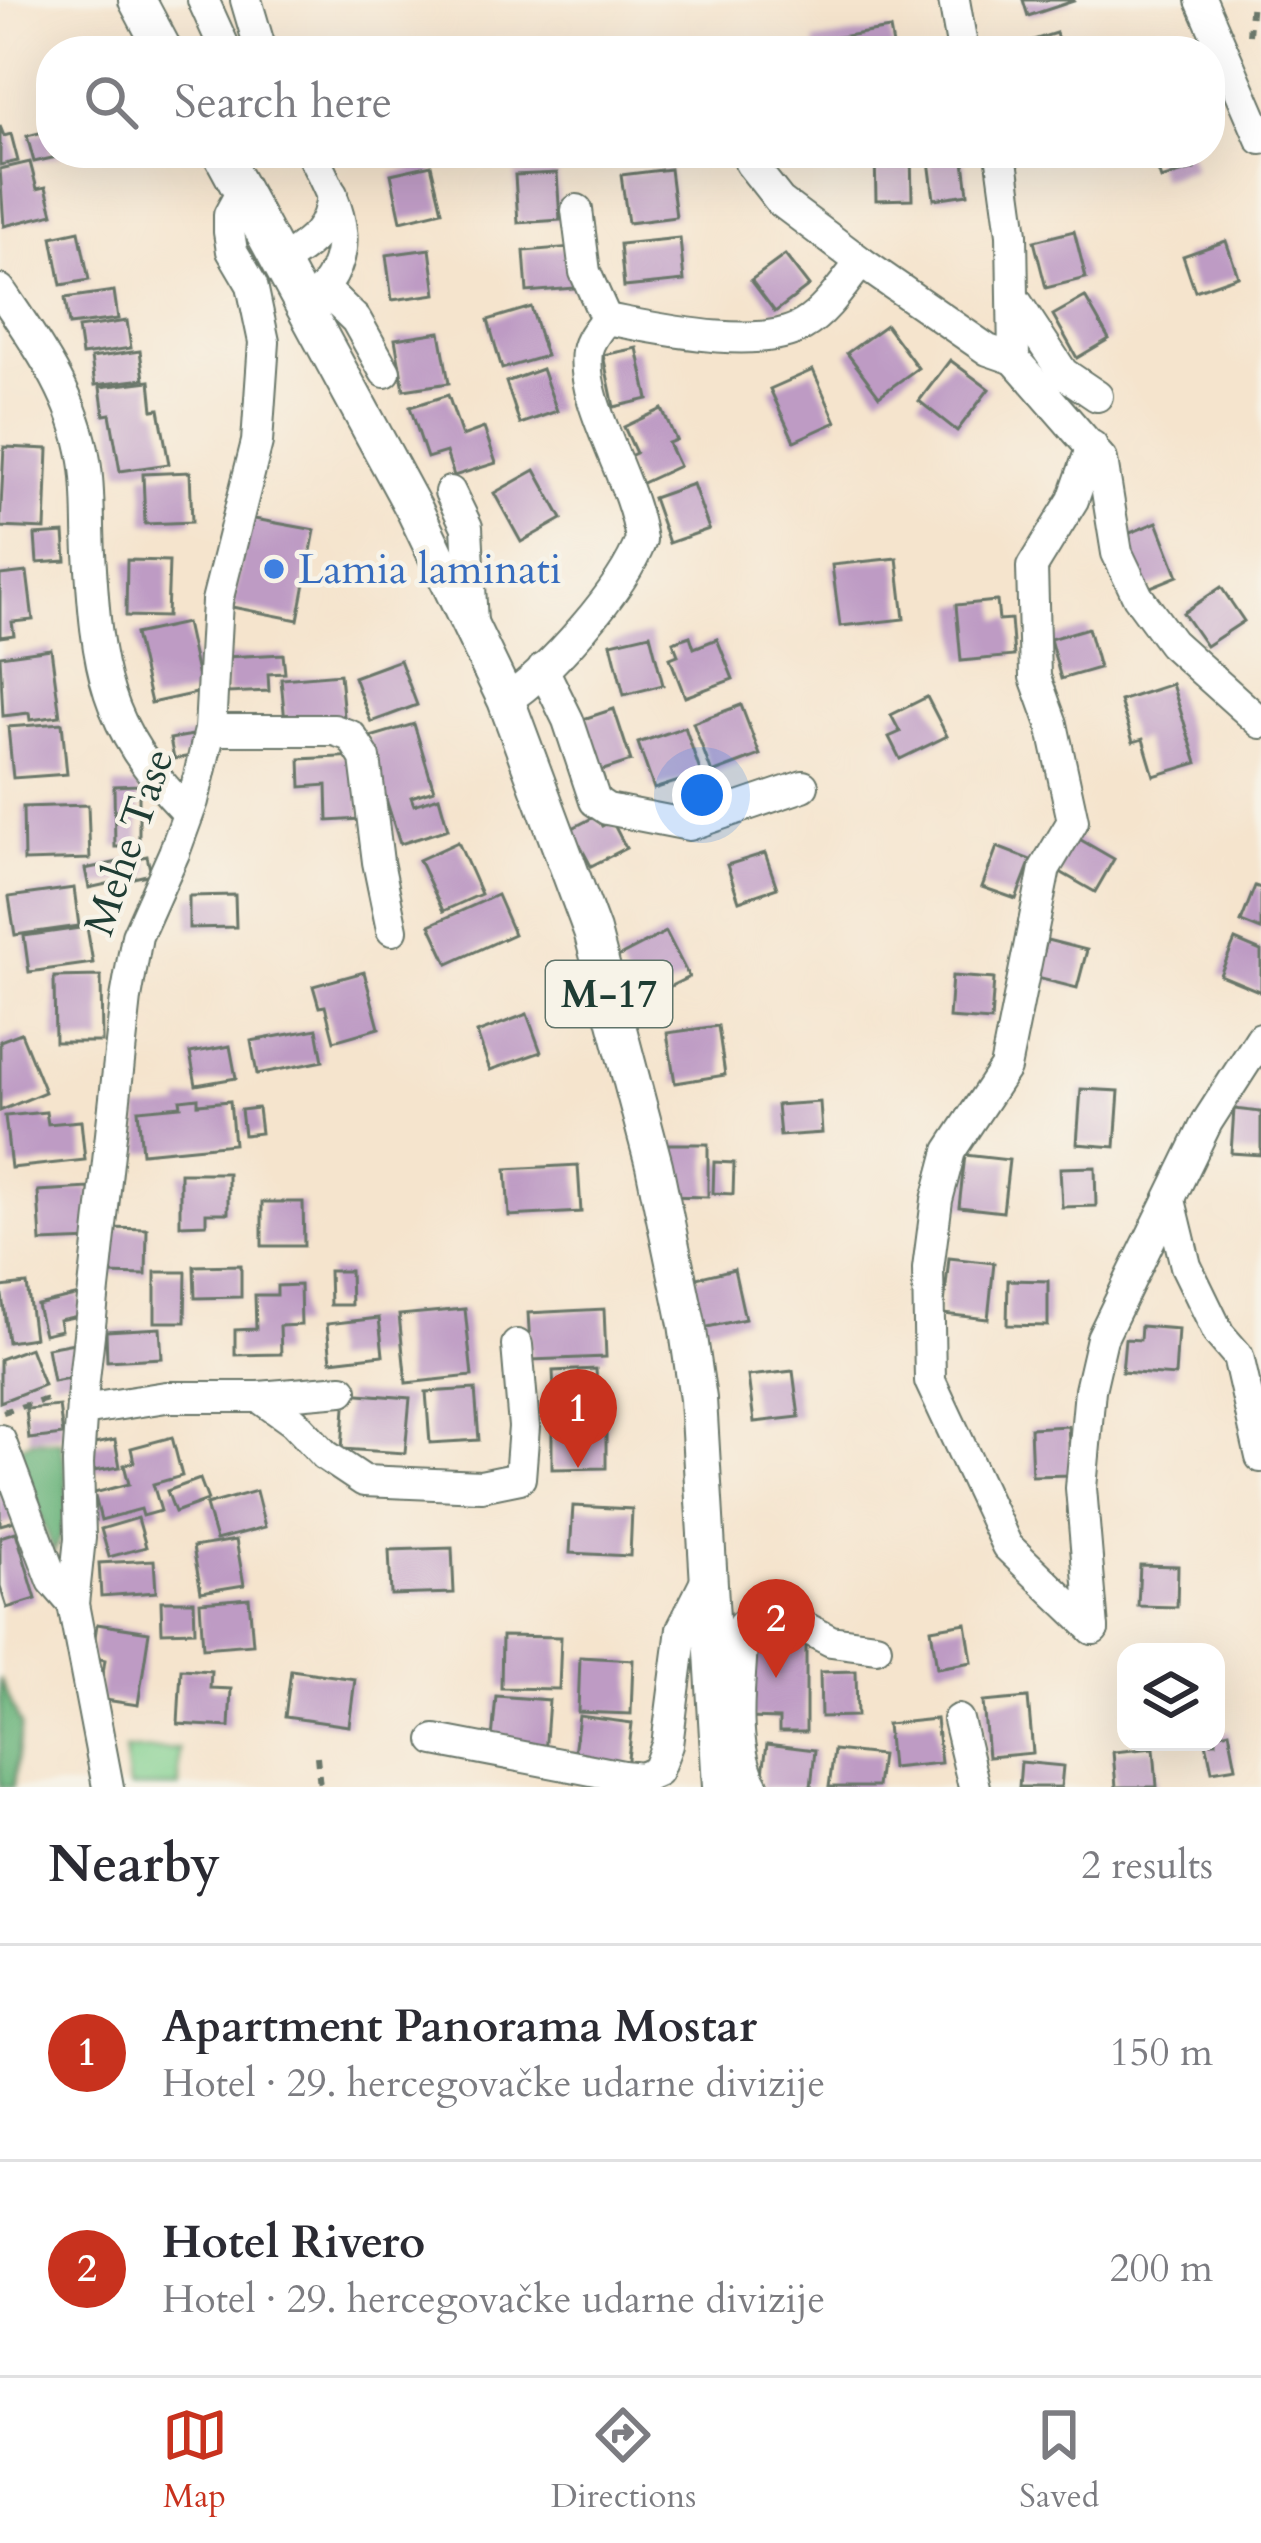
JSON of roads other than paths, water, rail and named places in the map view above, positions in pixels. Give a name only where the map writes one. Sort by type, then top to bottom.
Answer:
[{"type":"main road","points":[[137,0],[156,36]]},
{"type":"main road","name":"M-17","points":[[229,168],[280,263],[315,299],[506,700],[592,931],[654,1165],[687,1324],[698,1399],[710,1573],[736,1779]]},
{"type":"street","points":[[202,0],[219,36]]},
{"type":"street","points":[[246,0],[257,36]]},
{"type":"street","points":[[954,0],[960,36]]},
{"type":"street","points":[[1201,0],[1217,36]]},
{"type":"street","points":[[1225,56],[1261,139]]},
{"type":"street","points":[[319,168],[343,228],[340,256],[315,299],[356,320],[385,372]]},
{"type":"street","points":[[754,168],[780,201],[861,262],[988,350],[1014,359],[1102,460],[1117,553],[1138,597],[1172,643],[1261,723]]},
{"type":"street","points":[[1002,168],[1012,234],[1014,359]]},
{"type":"street","name":"Mehe Tase","points":[[73,1604],[80,1538],[78,1463],[83,1400],[126,998],[137,936],[174,853],[210,730],[217,601],[257,442],[264,342],[252,285],[232,251],[229,232],[229,215],[242,191]]},
{"type":"street","points":[[280,263],[326,227],[332,194]]},
{"type":"street","points":[[577,210],[584,272],[606,319]]},
{"type":"street","points":[[606,319],[662,329],[772,336],[804,325],[861,262]]},
{"type":"street","points":[[0,290],[68,399],[85,460],[96,624],[116,719],[152,775],[187,811]]},
{"type":"street","points":[[1014,298],[1063,373],[1097,396]]},
{"type":"street","points":[[506,700],[543,669],[607,599],[640,540],[619,461],[586,386],[587,345],[606,319]]},
{"type":"street","points":[[1092,446],[1073,500],[1032,567],[1035,677],[1052,724],[1073,821],[1045,868],[1005,1068],[950,1151],[928,1269],[930,1381],[980,1492],[1007,1546],[1093,1629],[1081,1488],[1090,1390],[1102,1338],[1207,1122],[1261,1038]]},
{"type":"street","points":[[450,492],[466,527],[472,630]]},
{"type":"street","points":[[543,669],[568,720],[595,801],[607,809],[689,825],[803,786]]},
{"type":"street","points":[[210,730],[334,730],[358,742],[365,758],[377,862],[392,930]]},
{"type":"street","points":[[1170,1200],[1186,1266],[1219,1334],[1238,1356],[1261,1457]]},
{"type":"street","points":[[259,1397],[294,1422],[325,1455],[364,1481],[482,1486],[520,1478],[524,1427],[517,1345]]},
{"type":"street","points":[[83,1400],[259,1397],[342,1390]]},
{"type":"street","points":[[0,1440],[53,1581],[73,1604],[108,1787]]},
{"type":"street","points":[[435,1740],[623,1777],[642,1778],[657,1772],[667,1745],[682,1629],[710,1573]]},
{"type":"street","points":[[736,1779],[743,1625],[808,1629],[831,1641],[876,1646]]},
{"type":"street","points":[[958,1720],[974,1787]]},
{"type":"place","name":"Lamia laminati","points":[[274,569]]},
{"type":"place","name":"Apartment Panorama Mostar","points":[[578,1468]]},
{"type":"place","name":"Hotel Rivero","points":[[776,1678]]}]
